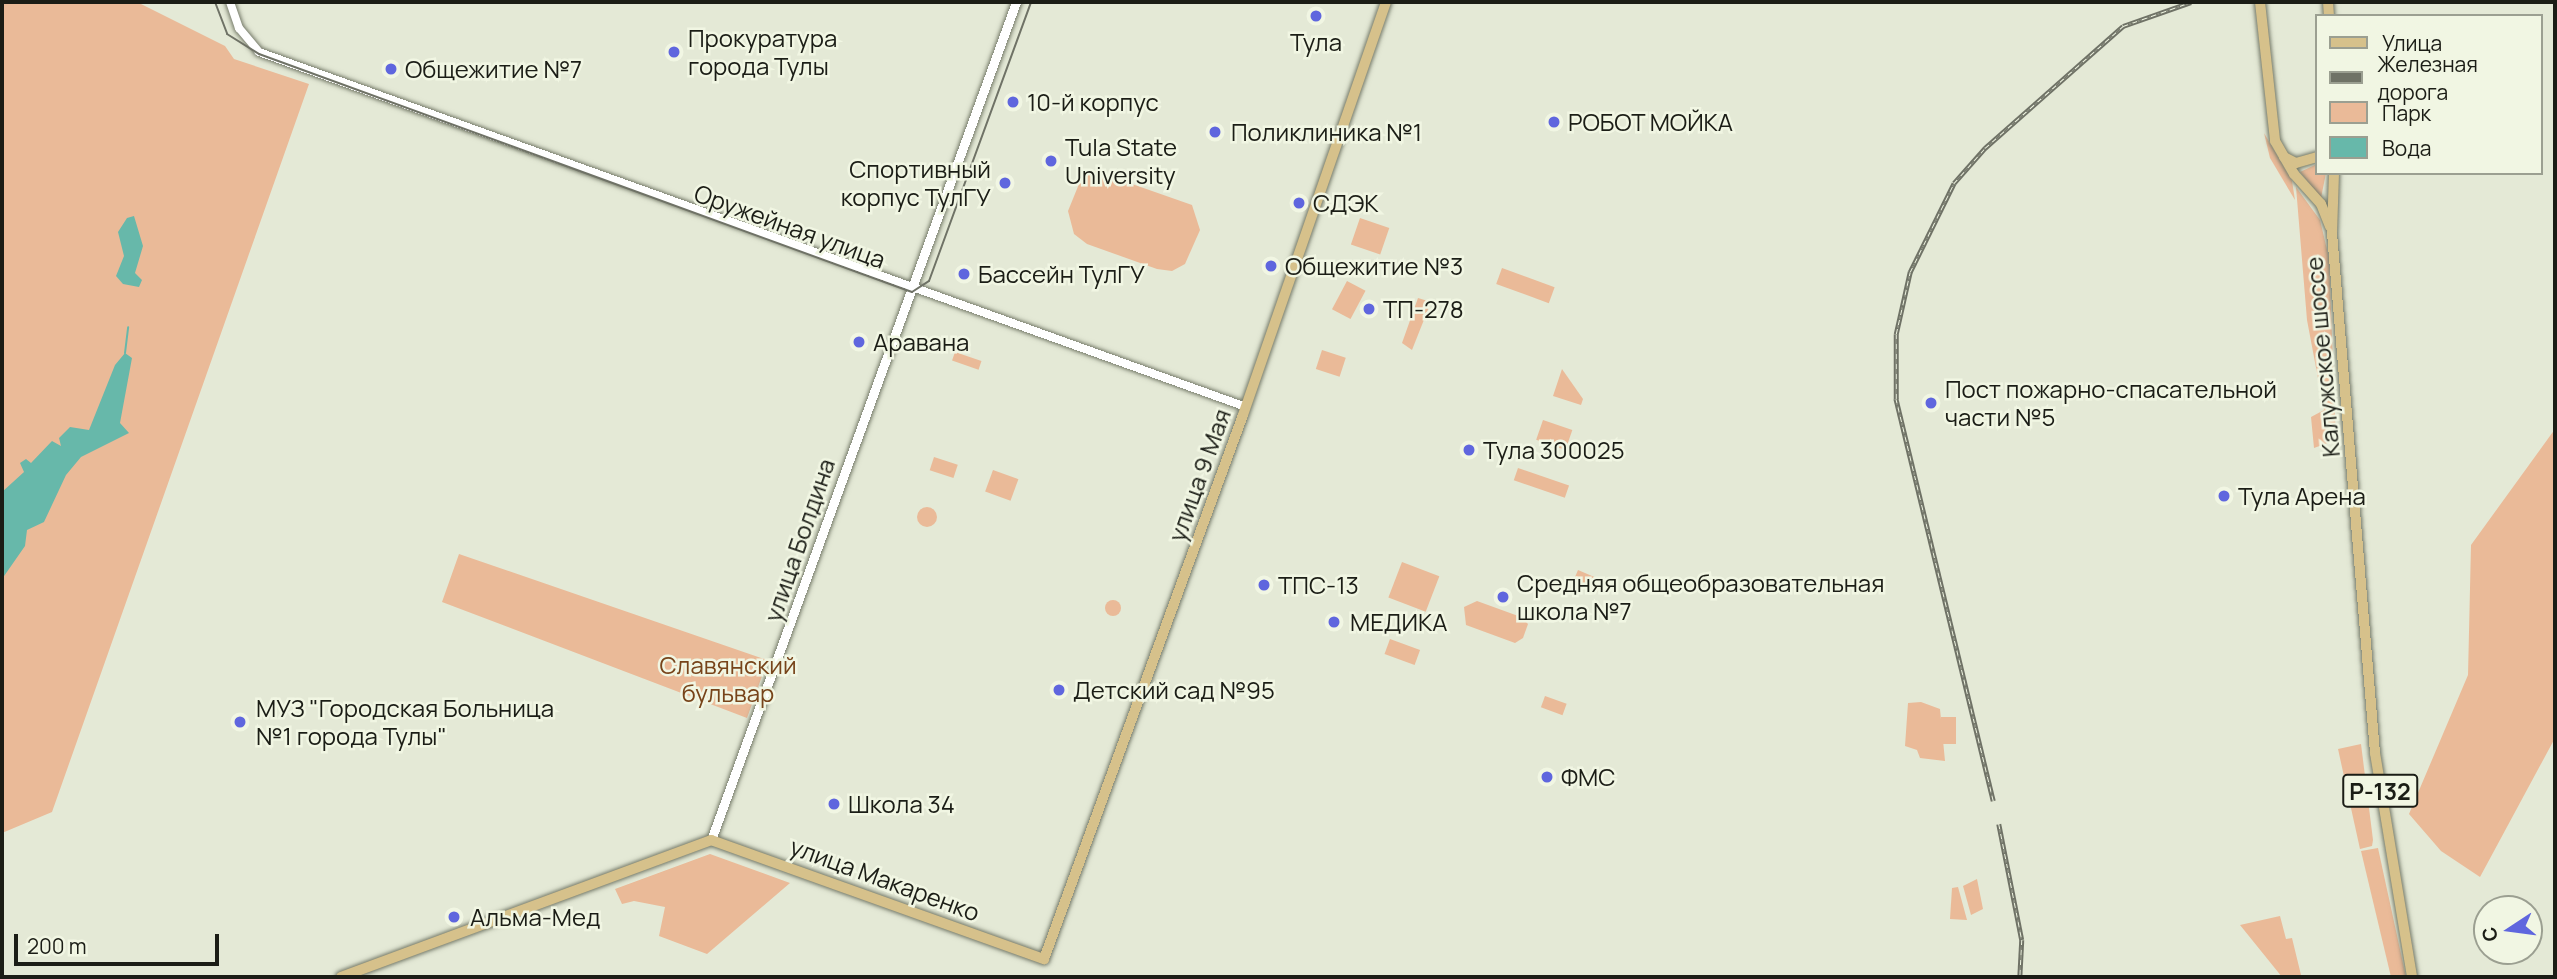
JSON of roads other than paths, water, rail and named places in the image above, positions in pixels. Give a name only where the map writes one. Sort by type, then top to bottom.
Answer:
[{"type":"main road","name":"улица Болдина","points":[[711,840],[1017,2]]},
{"type":"main road","name":"улица 9 Мая","points":[[1044,960],[1246,407],[1386,2]]},
{"type":"main road","name":"Калужское шоссе","points":[[2260,2],[2269,119],[2284,157],[2321,204],[2332,233]]},
{"type":"main road","points":[[2284,157],[2297,163],[2316,157]]},
{"type":"main road","name":"Калужское шоссе","points":[[2334,175],[2332,233],[2361,602],[2387,846],[2412,977]]},
{"type":"main road","points":[[341,977],[711,840]]},
{"type":"main road","name":"улица Макаренко","points":[[711,840],[1044,960]]},
{"type":"street","name":"Оружейная улица","points":[[230,2],[239,28],[253,48],[323,76],[911,290],[1246,407]]},
{"type":"water","points":[[134,216],[143,246],[135,273],[142,280],[139,287],[123,284],[116,276],[124,256],[118,232],[127,218]]},
{"type":"water","points":[[125,353],[132,358],[120,423],[129,433],[81,457],[66,475],[44,522],[27,530],[25,546],[2,579],[2,492],[24,472],[20,463],[26,459],[31,463],[52,441],[61,446],[59,438],[70,427],[89,430],[115,365]]},
{"type":"waterway","points":[[125,353],[128,327]]},
{"type":"tram line","points":[[215,2],[227,34],[259,54],[912,292],[929,281],[1031,2]]},
{"type":"railway","points":[[1993,801],[1896,399],[1896,334],[1910,272],[1954,183],[1985,148],[2123,26],[2191,2]]},
{"type":"railway","points":[[1999,824],[2022,940],[2020,977]]},
{"type":"place","name":"Тула","points":[[1316,16]]},
{"type":"place","name":"Прокуратура города Тулы","points":[[674,52]]},
{"type":"place","name":"Общежитие №7","points":[[391,69]]},
{"type":"place","name":"10-й корпус","points":[[1013,102]]},
{"type":"place","name":"РОБОТ МОЙКА","points":[[1554,122]]},
{"type":"place","name":"Поликлиника №1","points":[[1215,132]]},
{"type":"place","name":"Tula State University","points":[[1051,161]]},
{"type":"place","name":"Спортивный корпус ТулГУ","points":[[1005,183]]},
{"type":"place","name":"СДЭК","points":[[1299,203]]},
{"type":"place","name":"Общежитие №3","points":[[1271,266]]},
{"type":"place","name":"Бассейн ТулГУ","points":[[964,274]]},
{"type":"place","name":"ТП-278","points":[[1369,309]]},
{"type":"place","name":"Аравана","points":[[859,342]]},
{"type":"place","name":"Пост пожарно-спасательной части №5","points":[[1931,403]]},
{"type":"place","name":"Тула 300025","points":[[1469,450]]},
{"type":"place","name":"Тула Арена","points":[[2224,496]]},
{"type":"place","name":"ТПС-13","points":[[1264,585]]},
{"type":"place","name":"Средняя общеобразовательная школа №7","points":[[1503,597]]},
{"type":"place","name":"МЕДИКА","points":[[1334,622]]},
{"type":"place","name":"Детский сад №95","points":[[1059,690]]},
{"type":"place","name":"МУЗ \"Городская Больница №1 города Тулы\"","points":[[240,722]]},
{"type":"place","name":"ФМС","points":[[1547,777]]},
{"type":"place","name":"Школа 34","points":[[834,804]]},
{"type":"place","name":"Альма-Мед","points":[[454,917]]},
{"type":"park label","name":"Славянский бульвар","points":[[728,679]]}]
